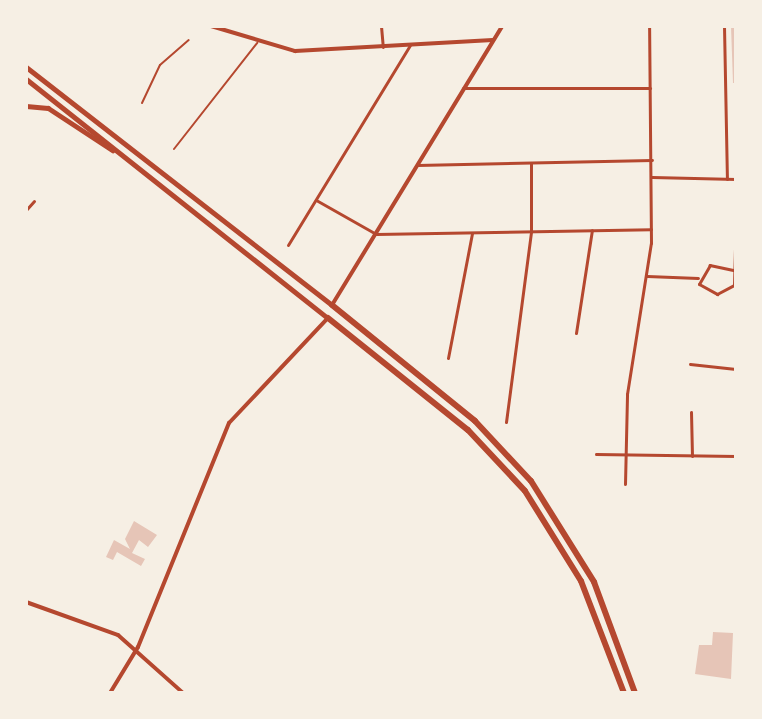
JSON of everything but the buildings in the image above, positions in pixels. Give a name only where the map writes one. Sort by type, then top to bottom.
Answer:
[{"type":"highway","points":[[26,67],[332,305],[475,421],[531,481],[594,582],[635,693]]},
{"type":"highway","points":[[26,79],[459,423],[525,491],[581,581],[624,693]]},
{"type":"highway","points":[[26,106],[48,108],[140,168]]},
{"type":"street","points":[[211,26],[257,43],[344,49],[493,40]]},
{"type":"street","points":[[381,26],[383,47]]},
{"type":"street","points":[[332,305],[502,26]]},
{"type":"street","points":[[625,484],[629,383],[652,229],[649,26]]},
{"type":"street","points":[[724,26],[727,179]]},
{"type":"street","points":[[288,245],[410,45]]},
{"type":"street","points":[[463,88],[650,88]]},
{"type":"street","points":[[417,165],[652,160]]},
{"type":"street","points":[[506,422],[531,231],[531,163]]},
{"type":"street","points":[[652,177],[736,179]]},
{"type":"street","points":[[316,200],[376,234],[652,229]]},
{"type":"street","points":[[26,210],[34,201]]},
{"type":"street","points":[[698,278],[700,287],[722,295],[734,285],[736,214]]},
{"type":"street","points":[[576,333],[592,230]]},
{"type":"street","points":[[448,358],[472,233]]},
{"type":"street","points":[[647,276],[698,278],[715,263],[733,270]]},
{"type":"street","points":[[110,693],[138,647],[236,410],[328,318]]},
{"type":"street","points":[[690,364],[736,369]]},
{"type":"street","points":[[691,412],[692,456]]},
{"type":"street","points":[[596,454],[736,456]]},
{"type":"street","points":[[26,602],[138,647],[183,693]]},
{"type":"lane","points":[[142,103],[162,63],[189,40]]},
{"type":"lane","points":[[174,149],[257,43]]}]
